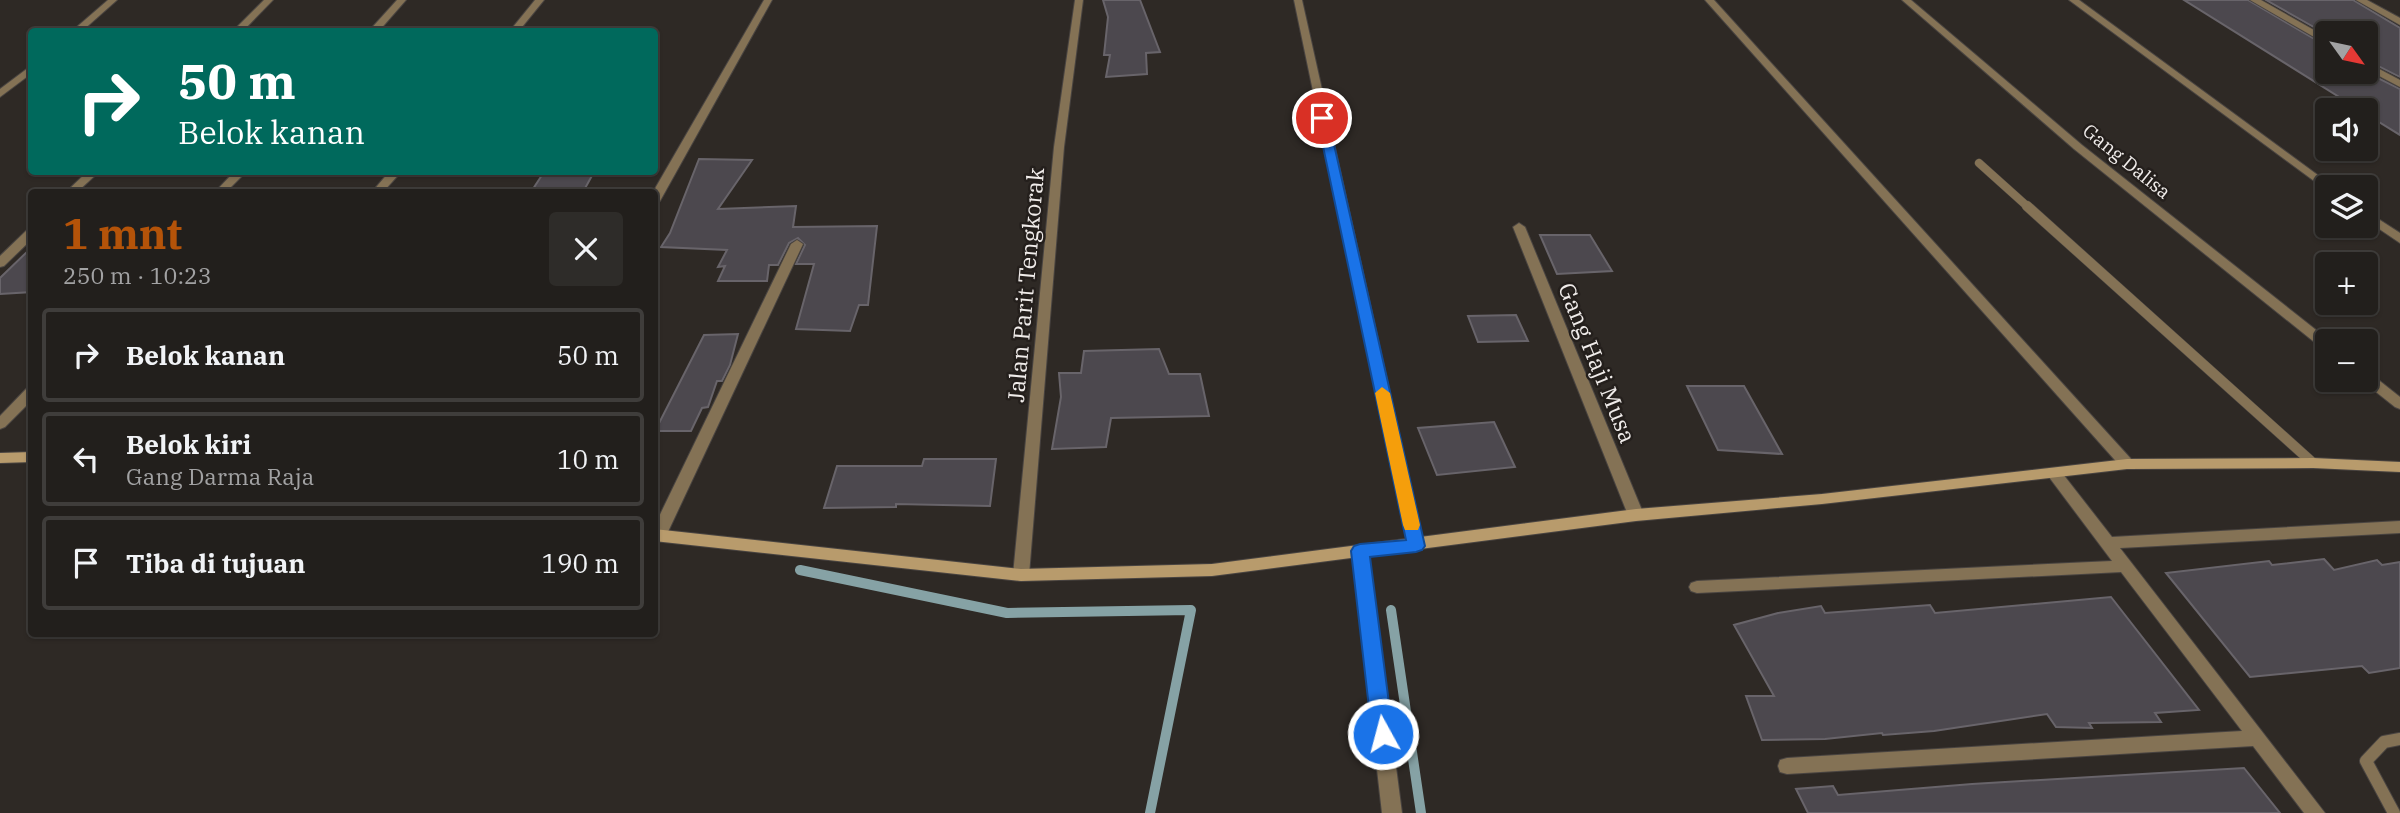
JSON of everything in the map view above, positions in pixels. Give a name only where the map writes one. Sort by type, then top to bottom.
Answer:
[{"type":"main road","points":[[0,458],[28,457]]},
{"type":"main road","points":[[658,536],[1021,575],[1212,570],[1416,546],[1636,515],[1822,499],[2127,464],[2313,463],[2400,467]]},
{"type":"street","points":[[80,28],[113,0]]},
{"type":"street","points":[[240,28],[270,0]]},
{"type":"street","points":[[376,28],[402,0]]},
{"type":"street","points":[[516,28],[540,0]]},
{"type":"street","points":[[658,194],[768,0]]},
{"type":"street","name":"Jalan Parit Tengkorak","points":[[1021,575],[1059,147],[1079,0]]},
{"type":"street","points":[[1297,0],[1416,546]]},
{"type":"street","points":[[1709,0],[2127,464]]},
{"type":"street","name":"Gang Dalisa","points":[[1906,0],[2078,147],[2315,336]]},
{"type":"street","points":[[2073,0],[2315,177]]},
{"type":"street","points":[[2254,0],[2315,35]]},
{"type":"street","points":[[2360,0],[2400,22]]},
{"type":"street","points":[[0,94],[28,71]]},
{"type":"street","points":[[2378,72],[2400,84]]},
{"type":"street","points":[[74,189],[90,175]]},
{"type":"street","points":[[223,189],[237,175]]},
{"type":"street","points":[[380,189],[392,175]]},
{"type":"street","points":[[2378,223],[2400,239]]},
{"type":"street","name":"Gang Haji Musa","points":[[1519,227],[1636,515]]},
{"type":"street","points":[[0,263],[28,236]]},
{"type":"street","points":[[658,532],[797,244]]},
{"type":"street","points":[[2378,387],[2400,404]]},
{"type":"street","points":[[0,424],[28,395]]},
{"type":"street","points":[[2054,473],[2315,813]]},
{"type":"street","points":[[2107,543],[2400,527]]},
{"type":"street","points":[[1360,551],[1392,813]]},
{"type":"street","points":[[1697,587],[2125,566]]},
{"type":"street","points":[[1787,766],[2258,738]]},
{"type":"lane","points":[[1979,163],[2313,463]]},
{"type":"lane","points":[[2394,813],[2366,761],[2384,742],[2400,740]]},
{"type":"building","points":[[1103,0],[1140,0],[1160,52],[1146,53],[1147,74],[1106,77],[1110,55],[1104,55],[1108,17]]},
{"type":"building","points":[[2184,0],[2248,0],[2315,39],[2315,82]]},
{"type":"building","points":[[2266,0],[2353,0],[2400,28],[2400,77],[2378,66],[2378,21],[2315,21],[2315,28]]},
{"type":"building","points":[[2378,78],[2400,89],[2400,135],[2378,121],[2378,98],[2341,98],[2318,84],[2378,84]]},
{"type":"building","points":[[699,159],[752,160],[718,209],[796,206],[793,227],[877,226],[868,305],[859,305],[850,331],[796,329],[814,264],[796,264],[805,245],[798,238],[789,243],[778,265],[769,265],[767,281],[718,281],[725,266],[718,267],[727,250],[661,247],[670,233]]},
{"type":"building","points":[[542,175],[592,175],[585,189],[533,189]]},
{"type":"building","points":[[1540,235],[1590,235],[1612,271],[1557,274]]},
{"type":"building","points":[[28,251],[28,292],[0,294],[0,278]]},
{"type":"building","points":[[1516,315],[1528,341],[1478,342],[1468,316]]},
{"type":"building","points":[[738,334],[730,365],[722,381],[717,381],[708,407],[702,408],[691,431],[658,431],[658,425],[704,335]]},
{"type":"building","points":[[1159,349],[1169,374],[1200,374],[1209,416],[1111,418],[1106,447],[1052,449],[1061,397],[1059,373],[1081,373],[1084,351]]},
{"type":"building","points":[[1687,386],[1744,386],[1782,454],[1718,450]]},
{"type":"building","points":[[1494,422],[1515,467],[1437,475],[1418,428]]},
{"type":"building","points":[[924,459],[996,459],[990,506],[896,504],[896,507],[824,508],[837,466],[922,466]]},
{"type":"building","points":[[2324,559],[2334,570],[2377,560],[2382,565],[2400,562],[2400,668],[2369,673],[2362,666],[2250,677],[2166,573],[2269,561],[2272,565]]},
{"type":"building","points":[[2111,597],[2199,710],[2155,713],[2161,722],[2089,723],[2092,728],[2056,727],[2047,714],[1934,731],[1825,739],[1762,740],[1746,696],[1774,696],[1734,625],[1778,613],[1821,606],[1825,613],[1930,605],[1935,613]]},
{"type":"building","points":[[2244,768],[2280,813],[1808,813],[1796,789],[1833,786],[1838,795]]},
{"type":"waterway","points":[[800,570],[1007,613],[1191,610],[1150,813]]},
{"type":"waterway","points":[[1391,610],[1421,813]]},
{"type":"slow traffic","points":[[1382,393],[1412,525]]},
{"type":"route","points":[[1322,118],[1416,546],[1360,551],[1383,734]]}]
